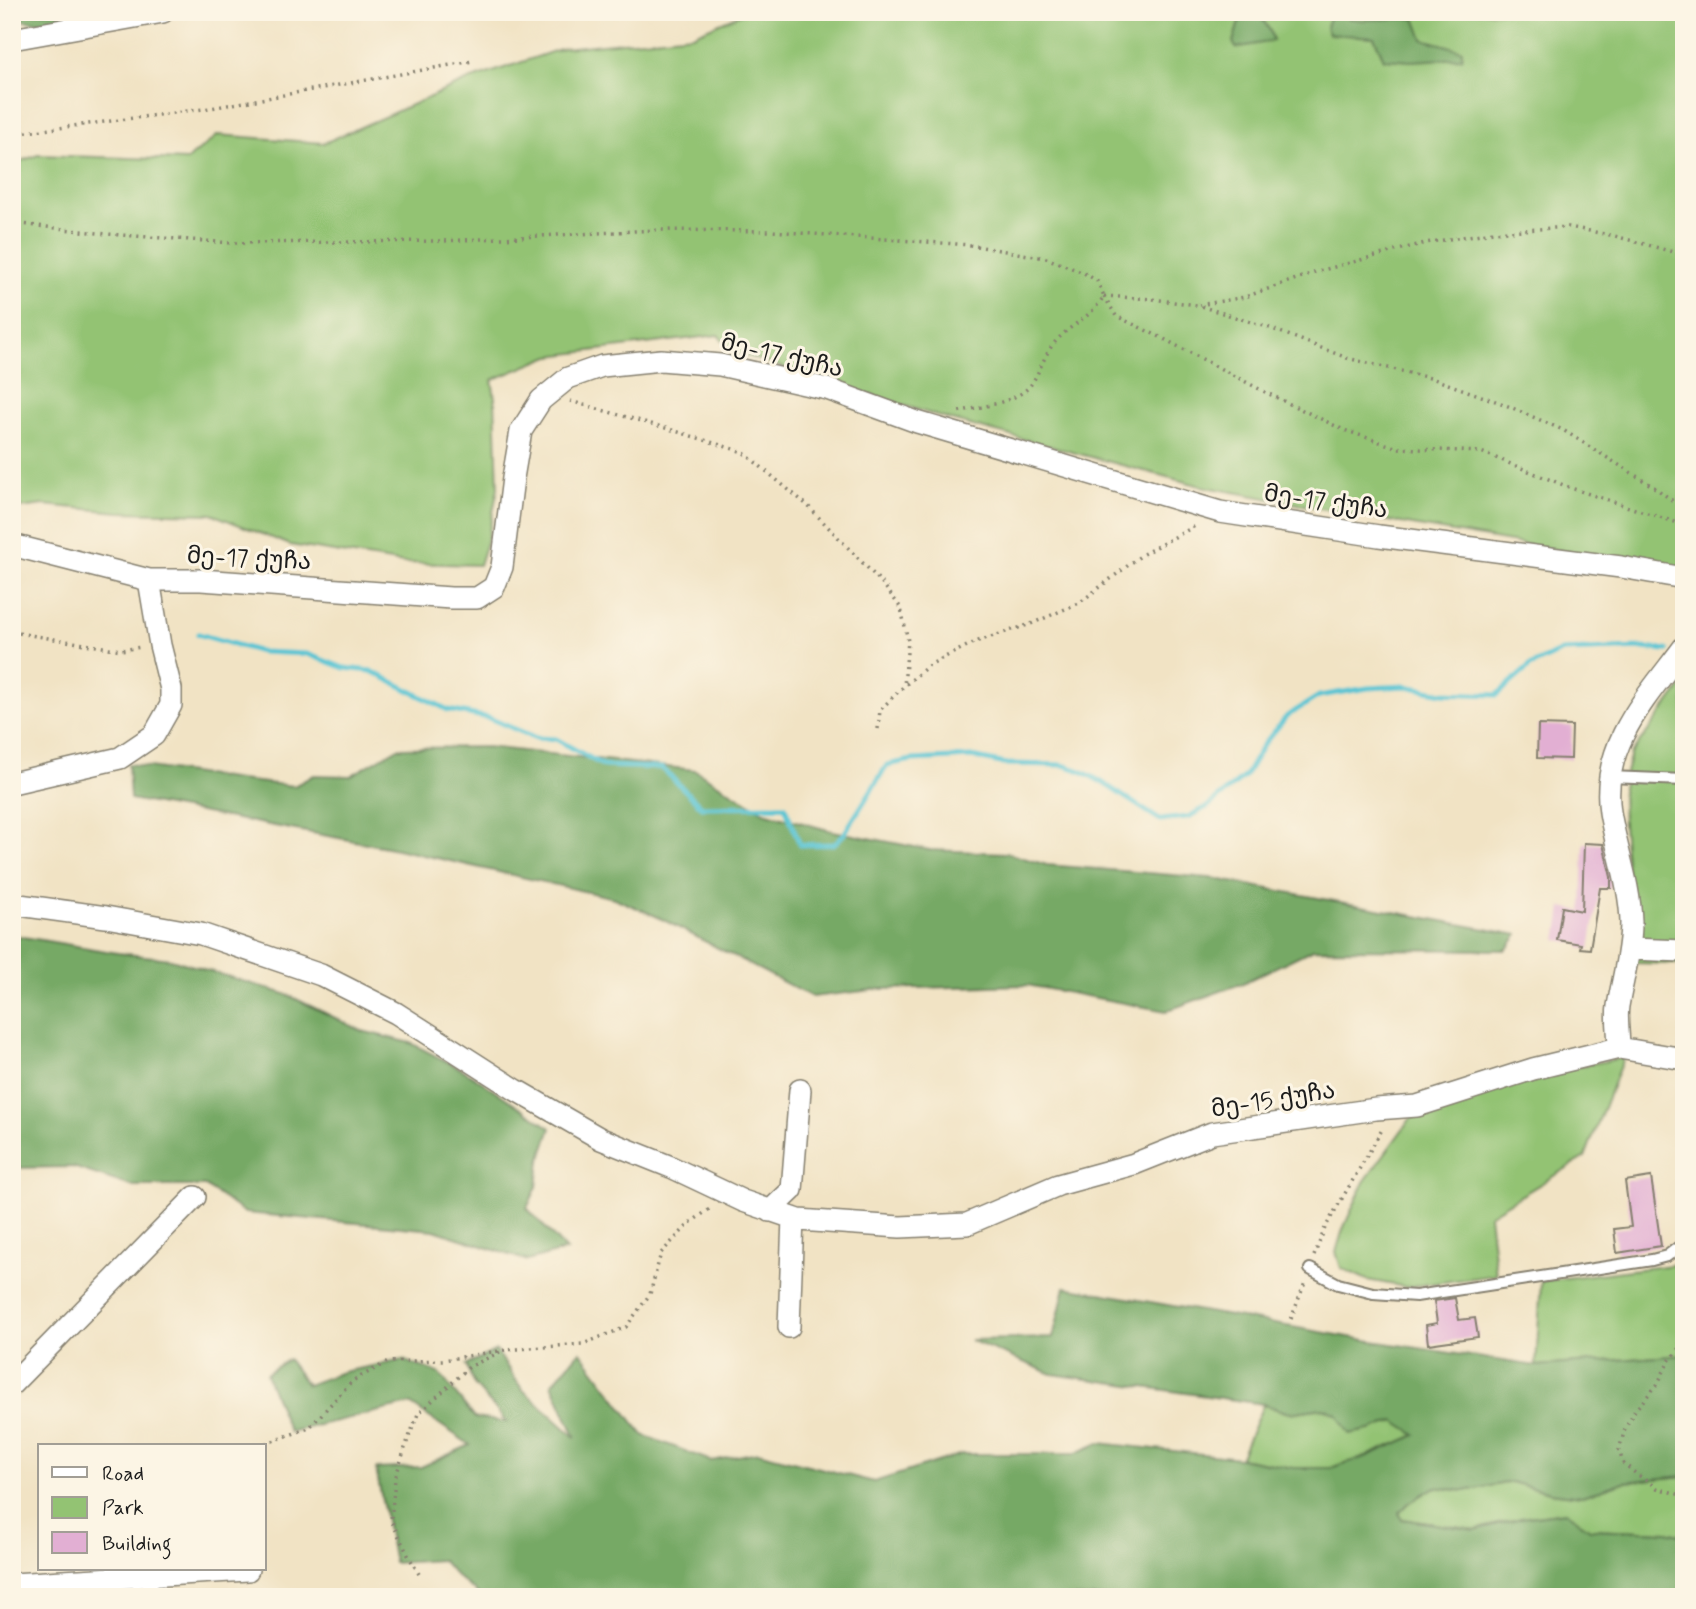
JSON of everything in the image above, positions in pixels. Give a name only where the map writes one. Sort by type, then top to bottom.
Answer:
[{"type":"street","points":[[12,39],[163,12]]},
{"type":"street","name":"მე-17 ქუჩა","points":[[12,545],[149,580],[201,580],[451,598],[477,597],[494,587],[502,567],[521,431],[541,400],[568,378],[602,366],[661,360],[720,365],[827,389],[917,422],[1220,512],[1379,536],[1621,567],[1684,579]]},
{"type":"street","points":[[12,783],[120,758],[154,735],[171,705],[171,689],[149,580]]},
{"type":"street","points":[[1684,647],[1629,722],[1612,762],[1609,777],[1610,811],[1628,887],[1631,920],[1630,949],[1618,1009],[1619,1048],[1684,1059]]},
{"type":"street","name":"მე-15 ქუჩა","points":[[12,904],[201,934],[321,975],[396,1013],[516,1090],[601,1139],[671,1167],[743,1201],[799,1220],[900,1227],[968,1224],[1058,1185],[1134,1164],[1212,1133],[1418,1106],[1533,1069],[1619,1048]]},
{"type":"street","points":[[1630,949],[1684,951]]},
{"type":"street","points":[[770,1211],[792,1190],[800,1090]]},
{"type":"street","points":[[12,1384],[195,1197]]},
{"type":"street","points":[[789,1327],[793,1218]]},
{"type":"street","points":[[12,1584],[248,1570]]},
{"type":"lane","points":[[1609,777],[1684,780]]},
{"type":"lane","points":[[1310,1269],[1338,1283],[1373,1293],[1416,1296],[1652,1260],[1667,1256],[1684,1243]]},
{"type":"path","points":[[12,134],[211,108],[472,61]]},
{"type":"path","points":[[12,223],[107,234],[233,243],[443,241],[655,230],[771,230],[970,245],[1046,258],[1097,281],[1116,316],[1344,430],[1398,448],[1482,452],[1571,488],[1684,525]]},
{"type":"path","points":[[1197,305],[1245,297],[1319,271],[1425,243],[1493,232],[1569,227],[1615,236],[1684,255]]},
{"type":"path","points":[[1104,296],[1197,305],[1270,328],[1347,358],[1434,379],[1501,403],[1563,430],[1684,509]]},
{"type":"path","points":[[953,413],[1016,397],[1031,385],[1044,358],[1057,340],[1098,306],[1104,296]]},
{"type":"path","points":[[548,394],[743,452],[807,505],[882,583],[901,608],[908,641],[904,686]]},
{"type":"path","points":[[878,729],[880,710],[929,665],[975,642],[1031,624],[1079,603],[1143,554],[1220,512]]},
{"type":"path","points":[[12,632],[121,650],[160,645]]},
{"type":"path","points":[[1291,1320],[1325,1228],[1395,1108]]},
{"type":"path","points":[[260,1444],[309,1428],[352,1381],[388,1362],[443,1360],[505,1350],[583,1344],[626,1327],[650,1294],[661,1253],[690,1223],[717,1204],[743,1201]]},
{"type":"path","points":[[1683,1495],[1657,1488],[1635,1474],[1623,1463],[1619,1450],[1625,1429],[1635,1410],[1657,1385],[1669,1361],[1684,1343]]},
{"type":"path","points":[[419,1574],[391,1520],[395,1479],[406,1445],[418,1414],[469,1367],[505,1350]]},
{"type":"green space","points":[[12,12],[118,12],[79,19],[34,22],[22,20],[12,15]]},
{"type":"green space","points":[[745,12],[1684,12],[1684,572],[1201,486],[947,419],[733,352],[718,335],[550,356],[492,380],[498,488],[479,565],[404,563],[290,545],[212,514],[119,512],[44,505],[12,509],[12,164],[38,155],[187,160],[218,135],[324,143],[469,80],[563,48],[692,35]]},
{"type":"green space","points":[[1242,12],[1258,12],[1273,41],[1236,48],[1233,42]]},
{"type":"green space","points":[[1331,12],[1345,12],[1346,18],[1362,20],[1415,18],[1423,39],[1462,50],[1462,58],[1411,61],[1384,59],[1374,37],[1329,34],[1326,27]]},
{"type":"green space","points":[[1684,683],[1684,964],[1634,963],[1622,787],[1631,754]]},
{"type":"green space","points":[[487,747],[695,770],[764,812],[828,830],[930,850],[1007,853],[1047,865],[1210,878],[1518,935],[1506,950],[1313,949],[1243,983],[1166,1011],[1027,985],[881,989],[812,997],[658,917],[614,898],[392,848],[130,799],[128,764],[294,786],[314,775],[350,776],[398,748]]},
{"type":"green space","points":[[12,935],[171,959],[288,995],[362,1031],[411,1043],[467,1072],[551,1128],[540,1161],[537,1187],[527,1208],[566,1250],[528,1261],[434,1230],[245,1213],[205,1186],[131,1186],[73,1167],[12,1168]]},
{"type":"green space","points":[[1623,1058],[1585,1157],[1489,1215],[1496,1275],[1406,1287],[1367,1280],[1341,1268],[1336,1252],[1364,1182],[1416,1111],[1556,1070]]},
{"type":"green space","points":[[1684,1256],[1684,1355],[1536,1366],[1541,1281],[1672,1265]]},
{"type":"green space","points":[[1065,1287],[1366,1340],[1536,1366],[1684,1355],[1684,1476],[1624,1482],[1582,1496],[1550,1492],[1511,1482],[1464,1491],[1435,1487],[1409,1503],[1399,1513],[1402,1519],[1475,1530],[1521,1518],[1565,1512],[1590,1529],[1667,1532],[1684,1536],[1684,1597],[482,1597],[456,1576],[442,1560],[394,1563],[376,1469],[421,1467],[470,1445],[410,1404],[289,1432],[266,1374],[288,1359],[307,1385],[342,1372],[403,1360],[439,1373],[475,1418],[507,1422],[474,1385],[466,1365],[496,1350],[522,1389],[576,1438],[552,1384],[580,1351],[643,1435],[711,1461],[758,1452],[874,1482],[962,1454],[1074,1454],[1099,1443],[1240,1458],[1293,1468],[1330,1468],[1365,1457],[1416,1435],[1394,1421],[1349,1434],[1337,1414],[1323,1408],[1289,1413],[1263,1404],[1052,1374],[970,1340],[1053,1338]]},
{"type":"green space","points":[[1263,1405],[1289,1413],[1323,1408],[1370,1430],[1395,1421],[1416,1435],[1365,1457],[1330,1468],[1293,1468],[1240,1458]]},
{"type":"green space","points":[[1684,1476],[1684,1536],[1667,1532],[1590,1529],[1565,1512],[1521,1518],[1475,1530],[1402,1519],[1399,1513],[1409,1503],[1435,1487],[1464,1491],[1511,1482],[1550,1492],[1582,1496],[1624,1482]]},
{"type":"building","points":[[1538,725],[1572,726],[1571,759],[1537,758]]},
{"type":"building","points":[[1584,843],[1603,844],[1611,877],[1611,888],[1600,888],[1590,949],[1580,948],[1581,944],[1557,940],[1562,907],[1582,911]]},
{"type":"building","points":[[1651,1177],[1661,1246],[1617,1253],[1614,1229],[1631,1227],[1625,1181]]},
{"type":"building","points":[[1455,1298],[1459,1320],[1475,1318],[1478,1337],[1428,1344],[1426,1325],[1437,1323],[1434,1301]]},
{"type":"waterway","points":[[198,634],[261,652],[307,654],[344,668],[371,671],[448,710],[489,718],[536,738],[556,739],[604,766],[662,768],[702,807],[785,806],[800,845],[834,844],[844,834],[887,765],[912,760],[972,757],[1006,764],[1063,765],[1100,781],[1160,820],[1188,817],[1207,807],[1245,776],[1263,745],[1287,716],[1319,696],[1368,688],[1405,686],[1443,693],[1497,695],[1530,666],[1562,651],[1641,648],[1667,650]]}]
